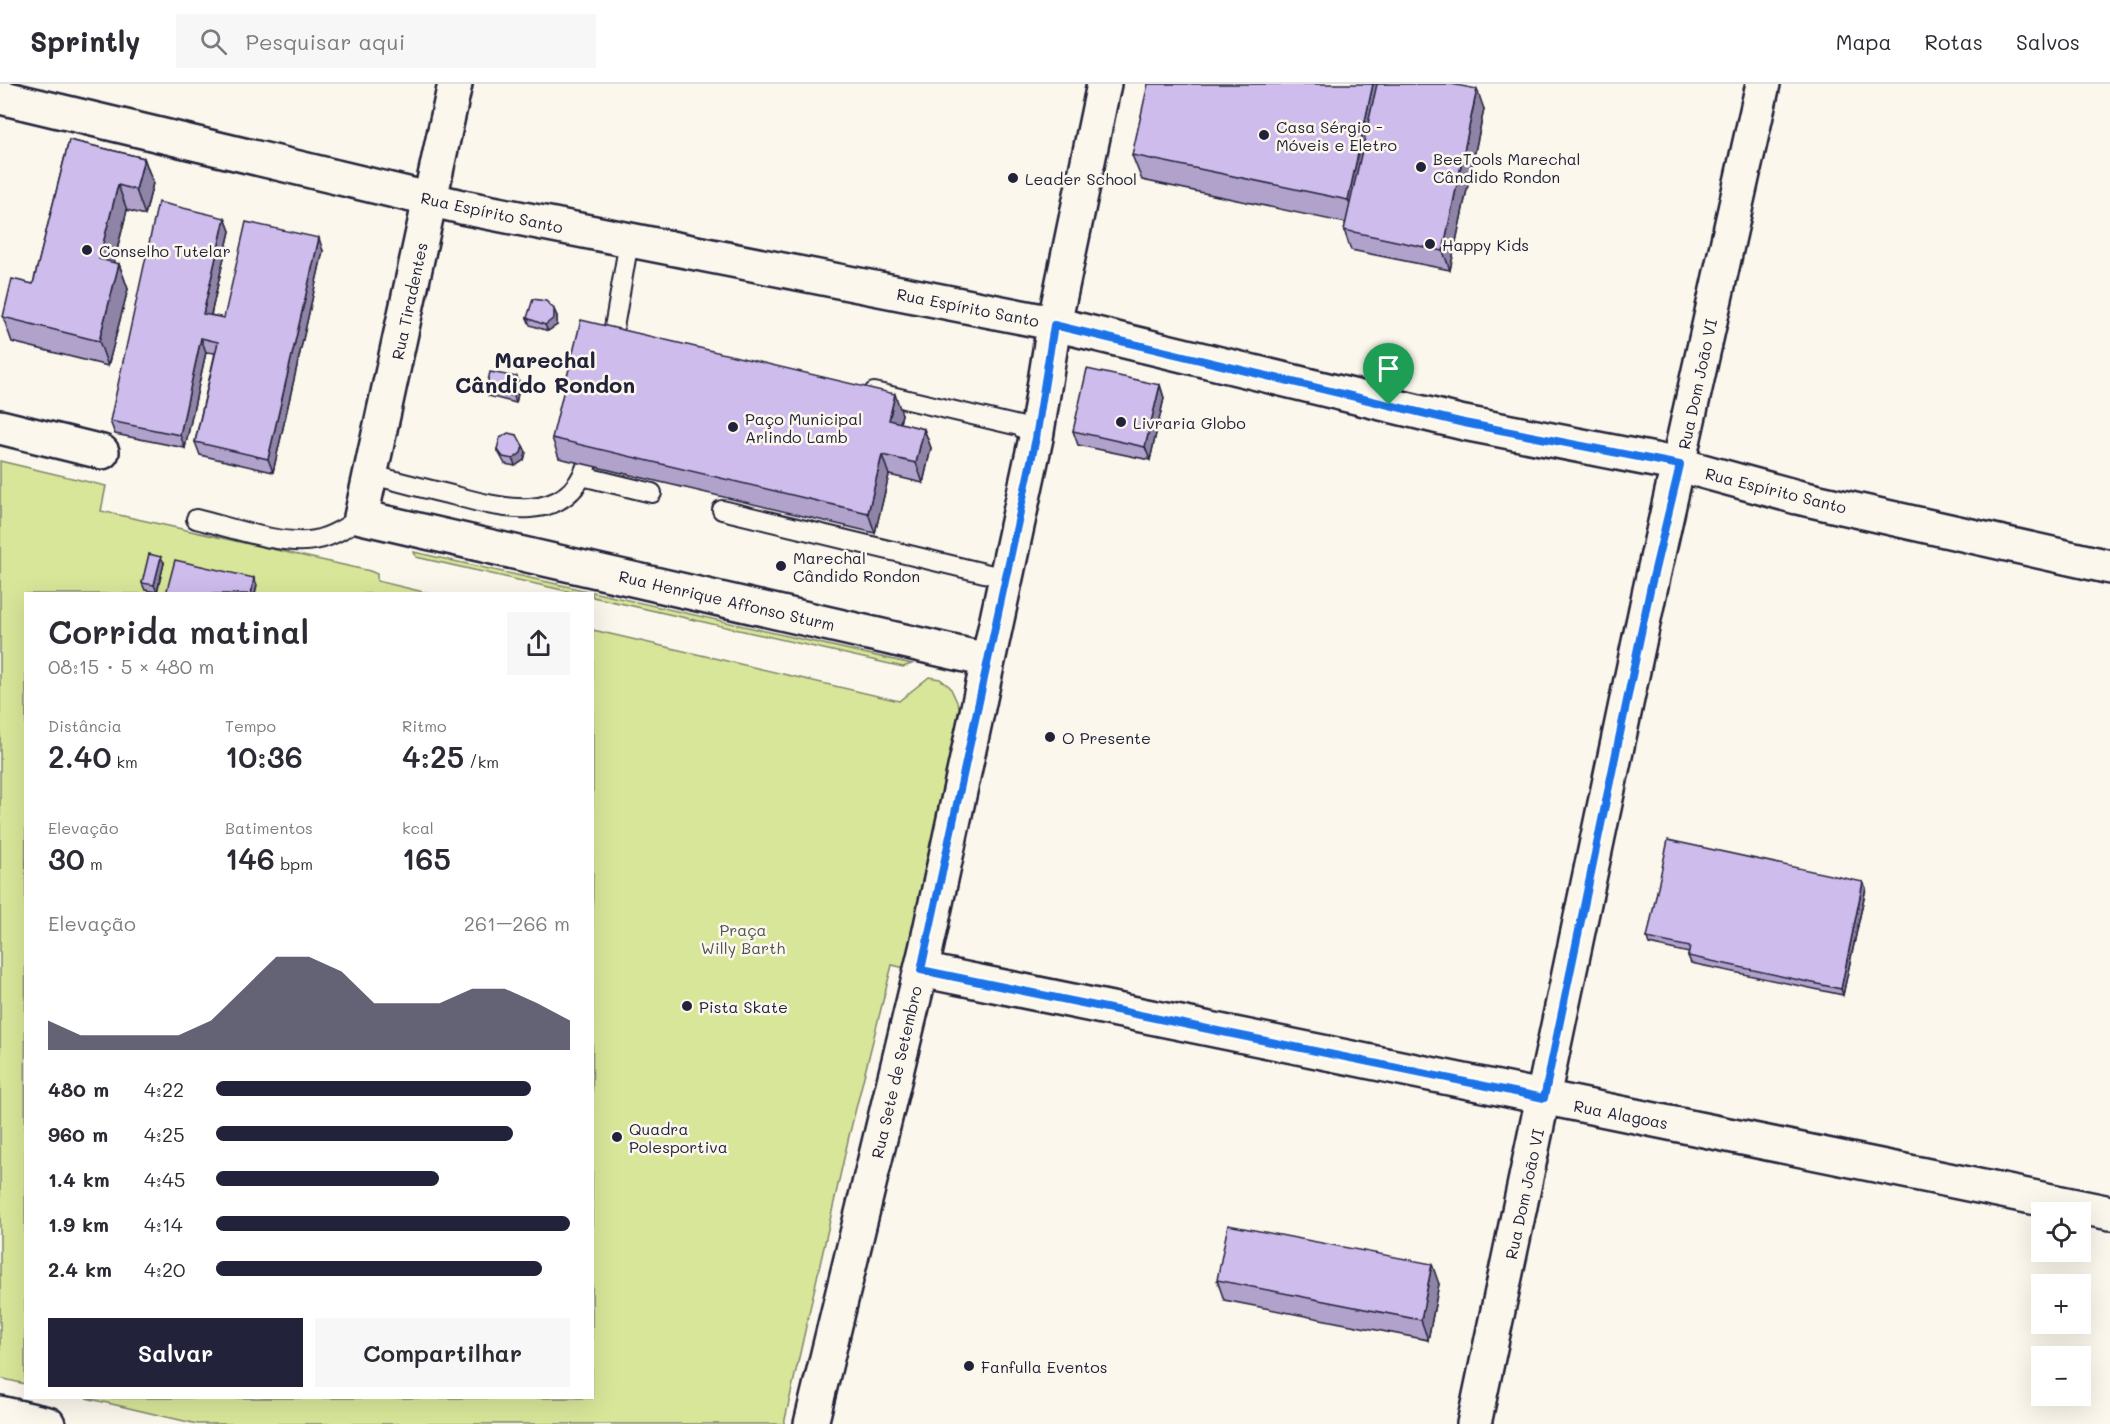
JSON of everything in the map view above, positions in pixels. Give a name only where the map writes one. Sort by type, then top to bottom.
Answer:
[{"type":"street","name":"Rua Tiradentes","points":[[361,517],[432,199],[455,84]]},
{"type":"street","name":"Rua Sete de Setembro","points":[[811,1424],[921,970],[1036,438],[1054,325],[1104,84]]},
{"type":"street","name":"Rua Dom João VI","points":[[1474,1424],[1650,590],[1680,465],[1763,84]]},
{"type":"street","name":"Rua Espírito Santo","points":[[0,97],[432,199],[629,241],[1054,325],[1464,423],[1680,465],[1797,497],[2110,567]]},
{"type":"street","points":[[0,427],[102,452]]},
{"type":"street","name":"Rua Henrique Affonso Sturm","points":[[361,517],[987,660]]},
{"type":"street","name":"Rua Alagoas","points":[[921,970],[2110,1213]]},
{"type":"street","points":[[0,1413],[48,1424]]},
{"type":"lane","points":[[629,241],[612,338],[636,336]]},
{"type":"lane","points":[[851,387],[1018,426],[1036,438]]},
{"type":"lane","points":[[371,475],[500,508],[523,510],[544,507],[565,495],[579,484],[585,470],[652,493]]},
{"type":"lane","points":[[722,510],[1005,578]]},
{"type":"lane","points":[[196,519],[281,539],[315,540],[341,530],[361,517]]},
{"type":"green space","points":[[0,461],[106,486],[101,511],[370,571],[377,574],[377,581],[424,592],[24,592],[24,1384],[0,1378]]},
{"type":"green space","points":[[414,552],[592,592],[571,592],[416,557]]},
{"type":"green space","points":[[594,592],[912,664],[903,667],[594,597]]},
{"type":"green space","name":"Praça Willy Barth","points":[[594,630],[899,701],[929,677],[940,679],[950,687],[965,719],[959,759],[947,766],[905,968],[892,965],[849,1136],[784,1424],[197,1424],[90,1399],[594,1399]]},
{"type":"building","name":"Casa Sérgio - Móveis e Eletro","points":[[1148,84],[1373,84],[1348,200],[1132,155]]},
{"type":"building","name":"BeeTools Marechal Cândido Rondon","points":[[1377,84],[1451,84],[1477,89],[1443,251],[1344,230]]},
{"type":"building","name":"Conselho Tutelar","points":[[69,140],[144,158],[136,190],[118,185],[99,259],[119,264],[99,341],[3,317],[12,279],[33,284]]},
{"type":"building","points":[[158,202],[225,218],[203,314],[224,318],[246,222],[319,238],[268,459],[195,442],[218,342],[201,338],[180,435],[110,421]]},
{"type":"building","points":[[533,299],[546,301],[554,309],[554,318],[545,325],[527,318]]},
{"type":"building","name":"Paço Municipal Arlindo Lamb","points":[[581,320],[895,394],[889,420],[924,429],[916,463],[882,455],[868,513],[552,438]]},
{"type":"building","name":"Livraria Globo","points":[[1087,369],[1160,385],[1145,447],[1073,431]]},
{"type":"building","points":[[490,372],[517,377],[514,396],[486,389]]},
{"type":"building","points":[[508,433],[517,435],[523,446],[521,453],[513,459],[503,457],[497,449],[500,438]]},
{"type":"building","points":[[149,554],[161,557],[154,585],[142,583]]},
{"type":"building","points":[[175,560],[254,578],[251,592],[167,592]]},
{"type":"building","points":[[1668,840],[1863,882],[1841,989],[1688,956],[1690,947],[1647,938]]},
{"type":"building","points":[[1228,1225],[1432,1264],[1421,1320],[1217,1280]]},
{"type":"place","name":"Casa Sérgio - Móveis e Eletro","points":[[1264,135]]},
{"type":"place","name":"BeeTools Marechal Cândido Rondon","points":[[1421,167]]},
{"type":"place","name":"Leader School","points":[[1013,178]]},
{"type":"place","name":"Happy Kids","points":[[1430,244]]},
{"type":"place","name":"Conselho Tutelar","points":[[87,250]]},
{"type":"place","name":"Livraria Globo","points":[[1121,422]]},
{"type":"place","name":"Paço Municipal Arlindo Lamb","points":[[733,427]]},
{"type":"place","name":"Marechal Cândido Rondon","points":[[781,566]]},
{"type":"place","name":"O Presente","points":[[1050,737]]},
{"type":"place","name":"Pista Skate","points":[[687,1006]]},
{"type":"place","name":"Quadra Polesportiva","points":[[617,1137]]},
{"type":"place","name":"Fanfulla Eventos","points":[[969,1366]]},
{"type":"district","name":"Marechal Cândido Rondon","points":[[545,372]]},
{"type":"route","points":[[1054,325],[1389,405],[1464,423],[1680,465],[1650,590],[1544,1098],[921,970],[1036,438],[1054,325]]}]
